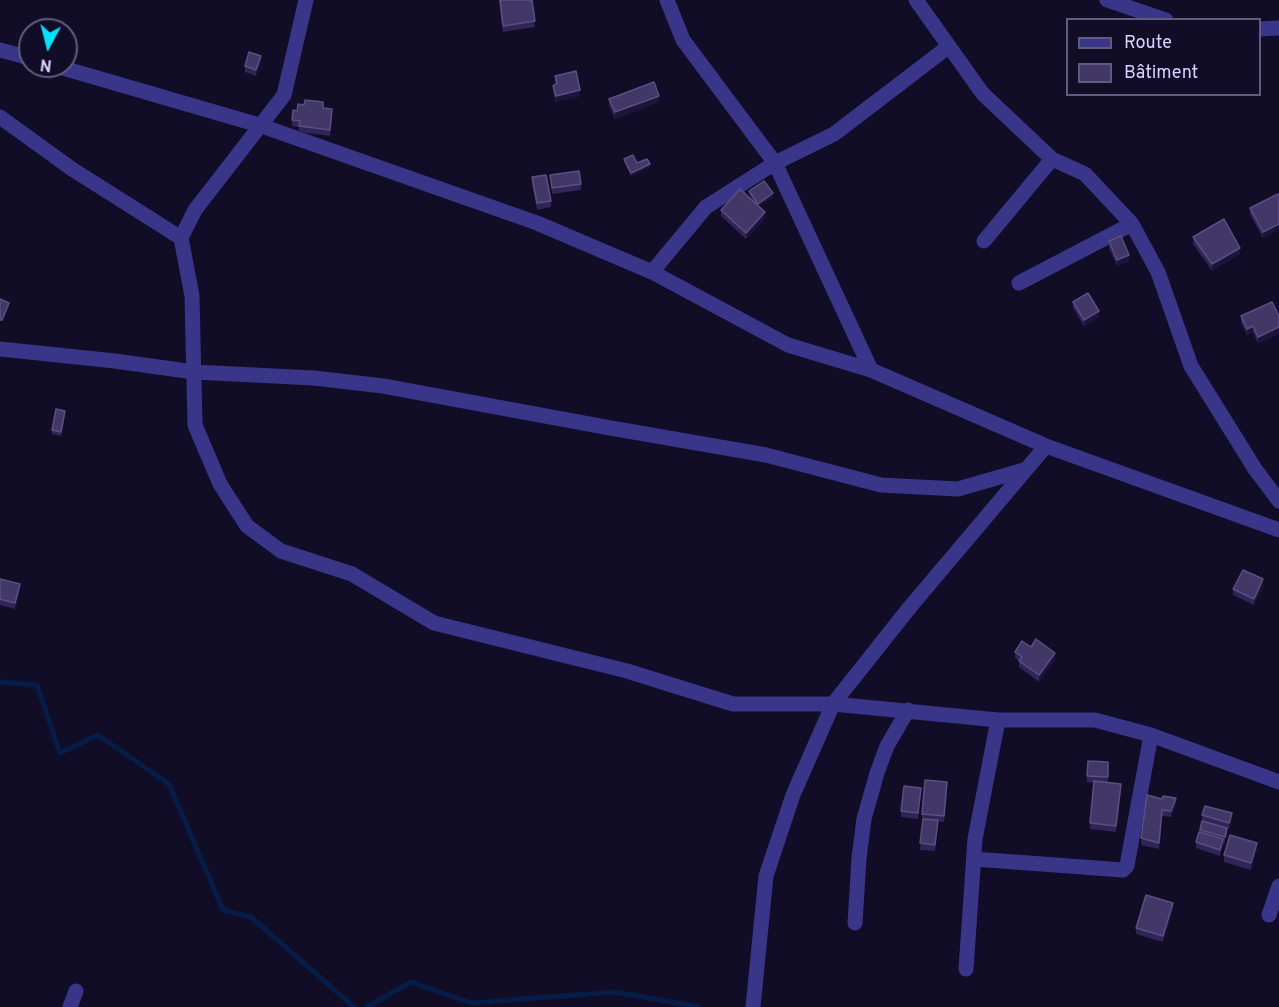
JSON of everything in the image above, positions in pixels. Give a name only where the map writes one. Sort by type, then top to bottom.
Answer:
[{"type":"street","points":[[306,0],[284,95],[195,210],[181,238],[192,296],[191,336],[195,425],[220,484],[247,526],[281,551],[352,574],[434,623],[627,671],[733,704],[833,704],[999,720],[1095,720],[1152,735],[1279,782]]},
{"type":"street","points":[[668,0],[683,40],[776,163],[871,370]]},
{"type":"street","points":[[1107,0],[1160,18]]},
{"type":"street","points":[[920,1],[948,47],[983,94],[1052,159],[1085,174],[1132,224],[1158,272],[1191,366],[1255,469],[1279,501]]},
{"type":"street","points":[[1261,29],[1279,28]]},
{"type":"street","points":[[651,272],[706,207],[776,163],[834,134],[948,47]]},
{"type":"street","points":[[0,50],[18,55]]},
{"type":"street","points":[[78,72],[259,125],[537,224],[651,272],[788,345],[871,370],[1046,446],[1279,530]]},
{"type":"street","points":[[0,117],[72,170],[181,238]]},
{"type":"street","points":[[984,240],[1052,159]]},
{"type":"street","points":[[1019,283],[1132,224]]},
{"type":"street","points":[[0,349],[194,372],[314,378],[383,386],[766,454],[881,485],[958,489],[1024,470]]},
{"type":"street","points":[[753,1007],[766,876],[793,795],[833,704],[918,597],[1046,446]]},
{"type":"street","points":[[855,923],[864,819],[887,746],[908,710]]},
{"type":"street","points":[[966,969],[975,839],[999,720]]},
{"type":"street","points":[[974,859],[1123,870],[1127,866],[1152,735]]},
{"type":"street","points":[[1269,915],[1279,886]]},
{"type":"street","points":[[70,1007],[76,991]]},
{"type":"building","points":[[500,0],[532,0],[535,21],[503,26]]},
{"type":"building","points":[[249,52],[261,56],[256,70],[245,66]]},
{"type":"building","points":[[576,71],[580,90],[556,96],[553,86],[557,83],[555,76]]},
{"type":"building","points":[[654,82],[659,96],[615,112],[609,99]]},
{"type":"building","points":[[305,100],[323,102],[323,108],[332,109],[330,130],[299,126],[300,121],[292,120],[293,110],[297,111],[298,104],[304,105]]},
{"type":"building","points":[[633,155],[637,163],[647,159],[650,164],[631,173],[624,159]]},
{"type":"building","points":[[579,171],[581,184],[552,188],[550,175]]},
{"type":"building","points":[[546,175],[551,201],[537,203],[532,177]]},
{"type":"building","points":[[764,181],[773,193],[758,204],[749,191]]},
{"type":"building","points":[[740,189],[765,212],[746,233],[721,210]]},
{"type":"building","points":[[1278,194],[1279,224],[1263,232],[1250,208]]},
{"type":"building","points":[[1224,219],[1240,248],[1212,264],[1193,237]]},
{"type":"building","points":[[1121,236],[1129,255],[1117,260],[1109,241]]},
{"type":"building","points":[[1088,293],[1099,311],[1084,320],[1073,302]]},
{"type":"building","points":[[0,299],[9,303],[2,320],[0,320]]},
{"type":"building","points":[[1272,302],[1279,316],[1279,327],[1258,337],[1253,326],[1247,329],[1241,316]]},
{"type":"building","points":[[56,409],[65,411],[61,432],[52,430]]},
{"type":"building","points":[[1243,570],[1263,579],[1254,599],[1233,589]]},
{"type":"building","points":[[0,579],[20,584],[15,603],[0,599]]},
{"type":"building","points":[[1036,639],[1055,653],[1039,675],[1019,661],[1022,657],[1015,652],[1022,641],[1031,647]]},
{"type":"building","points":[[1088,761],[1108,762],[1108,777],[1087,776]]},
{"type":"building","points":[[925,780],[947,782],[944,816],[922,814]]},
{"type":"building","points":[[1094,781],[1121,784],[1116,826],[1090,823]]},
{"type":"building","points":[[904,786],[921,788],[918,813],[901,811]]},
{"type":"building","points":[[1147,795],[1162,799],[1163,796],[1176,798],[1171,811],[1162,810],[1159,843],[1141,838]]},
{"type":"building","points":[[1205,806],[1232,813],[1229,823],[1202,815]]},
{"type":"building","points":[[923,819],[938,820],[935,845],[920,843]]},
{"type":"building","points":[[1202,821],[1227,828],[1225,837],[1200,830]]},
{"type":"building","points":[[1199,832],[1223,839],[1220,850],[1196,842]]},
{"type":"building","points":[[1230,835],[1257,843],[1251,863],[1224,855]]},
{"type":"building","points":[[1146,895],[1173,903],[1163,936],[1136,928]]},
{"type":"waterway","points":[[0,682],[37,685],[60,753],[98,735],[169,784],[223,910],[251,917],[354,1007]]},
{"type":"waterway","points":[[367,1007],[411,982],[471,1003],[615,992],[699,1007]]}]
